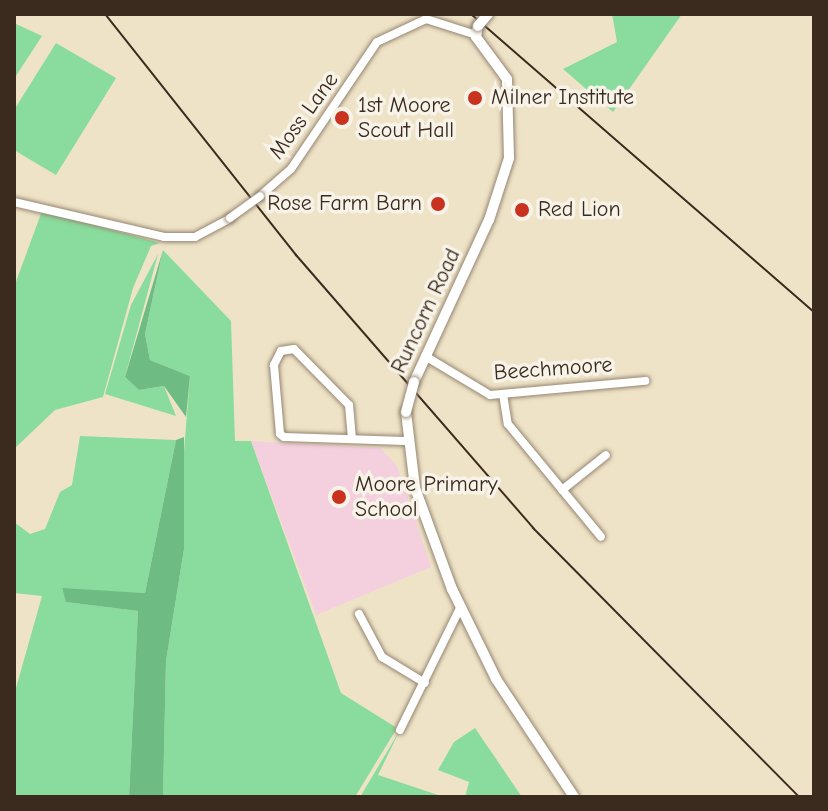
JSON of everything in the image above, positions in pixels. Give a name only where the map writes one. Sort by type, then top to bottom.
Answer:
[{"type":"street","points":[[477,30],[488,14]]},
{"type":"street","name":"Moss Lane","points":[[14,202],[164,237],[195,237],[230,218],[291,169],[377,42],[426,19],[477,30]]},
{"type":"street","name":"Runcorn Road","points":[[477,30],[507,79],[509,158],[495,206],[414,382],[406,412],[405,441],[427,525],[460,608],[496,679],[574,797]]},
{"type":"street","points":[[352,439],[349,405],[294,349],[281,351],[274,365],[280,434],[352,439],[405,441]]},
{"type":"street","name":"Beechmoore","points":[[425,356],[478,389],[503,394],[645,381]]},
{"type":"street","points":[[503,394],[508,424],[601,537]]},
{"type":"street","points":[[562,490],[606,455]]},
{"type":"street","points":[[400,730],[460,608]]},
{"type":"street","points":[[359,614],[382,657],[425,683]]},
{"type":"shaded area","name":"Moore Primary School","points":[[251,441],[380,448],[397,466],[431,567],[316,615]]},
{"type":"green space","points":[[612,14],[682,14],[613,112],[563,69],[617,42]]},
{"type":"green space","points":[[14,23],[42,36],[14,79]]},
{"type":"green space","points":[[56,43],[116,78],[56,175],[14,150],[14,110]]},
{"type":"green space","points":[[42,211],[160,243],[151,246],[133,288],[103,397],[55,410],[14,449],[14,287]]},
{"type":"green space","points":[[163,250],[231,321],[235,441],[251,441],[341,693],[397,728],[355,797],[163,797],[166,661],[184,549],[179,514],[190,376],[150,360],[145,334]]},
{"type":"green space","points":[[163,250],[145,334],[150,360],[190,376],[186,417],[164,386],[139,390],[125,377]]},
{"type":"green space","points":[[158,254],[125,377],[139,390],[164,386],[176,416],[105,394],[131,305]]},
{"type":"green space","points":[[80,436],[176,440],[145,593],[62,589],[67,602],[138,611],[129,797],[14,797],[14,695],[42,596],[14,593],[14,522],[30,534],[45,529],[60,492],[72,485]]},
{"type":"green space","points":[[184,437],[184,549],[166,661],[163,797],[129,797],[138,611],[66,602],[62,588],[145,593],[176,440]]},
{"type":"green space","points":[[475,728],[522,797],[465,797],[469,782],[438,770],[454,742]]},
{"type":"green space","points":[[400,730],[378,775],[444,797],[360,797]]},
{"type":"railway","points":[[105,14],[296,255],[533,528],[799,797]]},
{"type":"railway","points":[[471,14],[814,312]]},
{"type":"place","name":"Milner Institute","points":[[475,98]]},
{"type":"place","name":"1st Moore Scout Hall","points":[[342,118]]},
{"type":"place","name":"Rose Farm Barn","points":[[438,204]]},
{"type":"place","name":"Red Lion","points":[[522,210]]},
{"type":"place","name":"Moore Primary School","points":[[339,497]]}]
